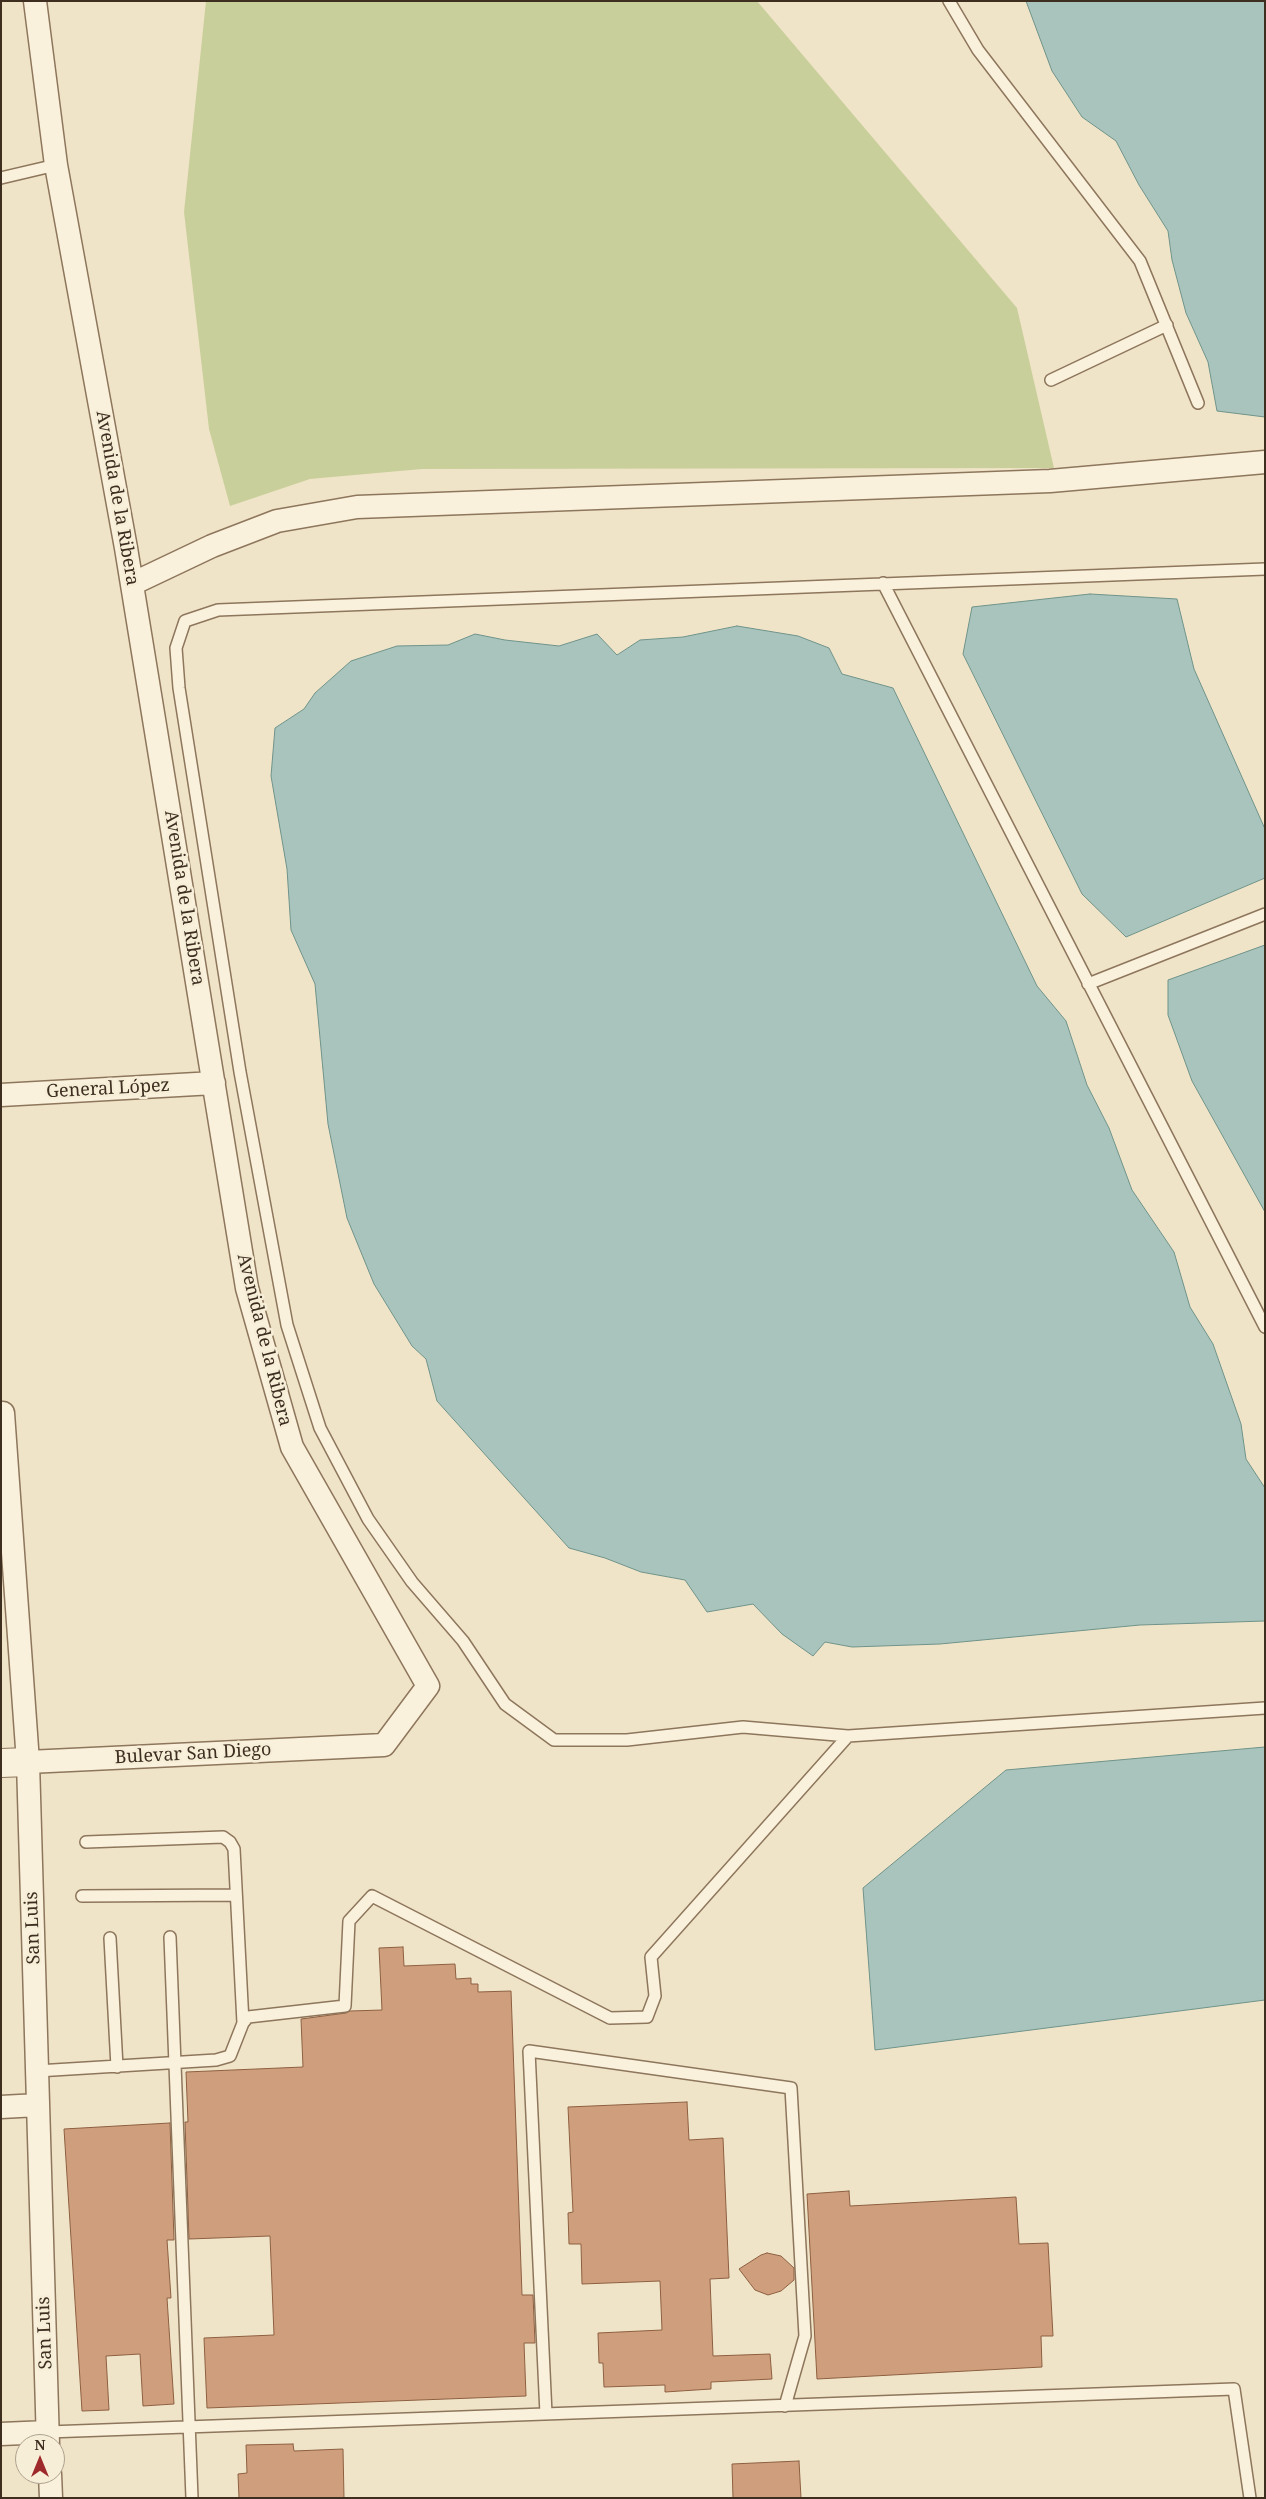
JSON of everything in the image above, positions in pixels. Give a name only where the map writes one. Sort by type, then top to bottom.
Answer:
[{"type":"street","name":"Avenida de la Ribera","points":[[35,1],[56,165],[132,584],[247,1288],[292,1448],[428,1686],[384,1745]]},
{"type":"street","points":[[132,584],[212,546],[277,521],[357,507],[1050,481],[1265,462]]},
{"type":"street","name":"General López","points":[[1,1095],[214,1083]]},
{"type":"street","name":"San Luis","points":[[2,1413],[28,1762],[48,2434]]},
{"type":"street","name":"Bulevar San Diego","points":[[1,1764],[384,1745]]},
{"type":"street","points":[[1,2107],[38,2105]]},
{"type":"street","points":[[1,2434],[15,2435]]},
{"type":"street","points":[[50,2484],[51,2498]]},
{"type":"lane","points":[[949,1],[978,50],[1140,261],[1198,403]]},
{"type":"lane","points":[[1,178],[56,165]]},
{"type":"lane","points":[[1051,380],[1167,325]]},
{"type":"lane","points":[[1265,570],[883,583],[218,610],[185,621],[176,648],[179,688],[238,1063],[287,1325],[320,1428],[368,1520],[412,1582],[463,1642],[505,1704],[554,1740],[627,1740],[743,1727],[848,1736],[1265,1708]]},
{"type":"lane","points":[[883,583],[1265,1327]]},
{"type":"lane","points":[[1088,984],[1265,914]]},
{"type":"lane","points":[[37,2071],[176,2063],[230,2056],[243,2023],[248,2017],[345,2006],[349,1921],[372,1896],[610,2018],[647,2017],[655,1996],[651,1957],[848,1736]]},
{"type":"lane","points":[[86,1842],[224,1837],[230,1842],[234,1849],[243,2023]]},
{"type":"lane","points":[[82,1896],[236,1895]]},
{"type":"lane","points":[[170,1937],[192,2498]]},
{"type":"lane","points":[[110,1938],[117,2066]]},
{"type":"lane","points":[[546,2414],[529,2051],[791,2088],[805,2336],[785,2406]]},
{"type":"lane","points":[[65,2437],[190,2427],[1234,2389],[1250,2498]]},
{"type":"green space","points":[[206,1],[757,1],[1017,308],[1054,468],[422,469],[310,479],[230,506],[209,429],[184,212]]},
{"type":"water","points":[[1026,1],[1265,1],[1265,417],[1217,411],[1208,362],[1186,313],[1172,260],[1168,231],[1139,185],[1116,141],[1082,117],[1052,71]]},
{"type":"water","points":[[1090,594],[1177,599],[1194,669],[1265,829],[1265,878],[1126,937],[1082,894],[963,654],[972,607]]},
{"type":"water","points":[[737,626],[798,636],[829,648],[842,674],[893,688],[1037,986],[1066,1021],[1087,1085],[1109,1128],[1132,1190],[1174,1252],[1190,1307],[1213,1344],[1241,1424],[1246,1459],[1265,1488],[1265,1621],[1140,1625],[940,1644],[852,1647],[825,1642],[813,1656],[782,1634],[753,1604],[707,1612],[685,1580],[641,1572],[605,1558],[569,1548],[437,1401],[426,1359],[412,1346],[374,1284],[347,1218],[328,1124],[315,984],[291,930],[287,869],[271,776],[275,728],[304,709],[315,693],[351,661],[397,646],[448,645],[475,634],[505,640],[559,646],[597,634],[617,655],[640,640],[683,637]]},
{"type":"water","points":[[1265,945],[1265,1212],[1192,1081],[1168,1015],[1168,980]]},
{"type":"water","points":[[1265,1747],[1265,2000],[875,2050],[863,1888],[1006,1770]]},
{"type":"building","points":[[403,1947],[404,1966],[455,1964],[456,1979],[471,1978],[471,1984],[478,1984],[478,1992],[511,1991],[522,2295],[533,2295],[535,2343],[524,2343],[526,2396],[207,2408],[204,2338],[274,2335],[270,2236],[189,2239],[185,2122],[188,2122],[186,2072],[303,2067],[301,2019],[350,2011],[382,2010],[379,1948]]},
{"type":"building","points":[[687,2102],[689,2140],[723,2138],[729,2278],[710,2279],[713,2356],[770,2354],[772,2379],[711,2382],[711,2389],[665,2392],[665,2385],[604,2387],[603,2363],[599,2363],[598,2333],[662,2330],[660,2281],[582,2284],[581,2244],[569,2244],[568,2213],[573,2212],[568,2107]]},
{"type":"building","points":[[170,2123],[174,2240],[167,2240],[171,2298],[167,2298],[174,2404],[143,2406],[140,2354],[106,2356],[109,2410],[82,2411],[64,2129]]},
{"type":"building","points":[[849,2191],[850,2206],[1016,2197],[1019,2244],[1048,2243],[1053,2336],[1041,2336],[1042,2367],[817,2379],[807,2194]]},
{"type":"building","points":[[767,2253],[781,2256],[794,2268],[794,2280],[781,2291],[768,2295],[755,2290],[739,2269]]},
{"type":"building","points":[[293,2444],[294,2451],[343,2449],[344,2498],[239,2498],[238,2474],[247,2473],[246,2445]]},
{"type":"building","points":[[799,2461],[801,2498],[733,2498],[732,2464]]}]
